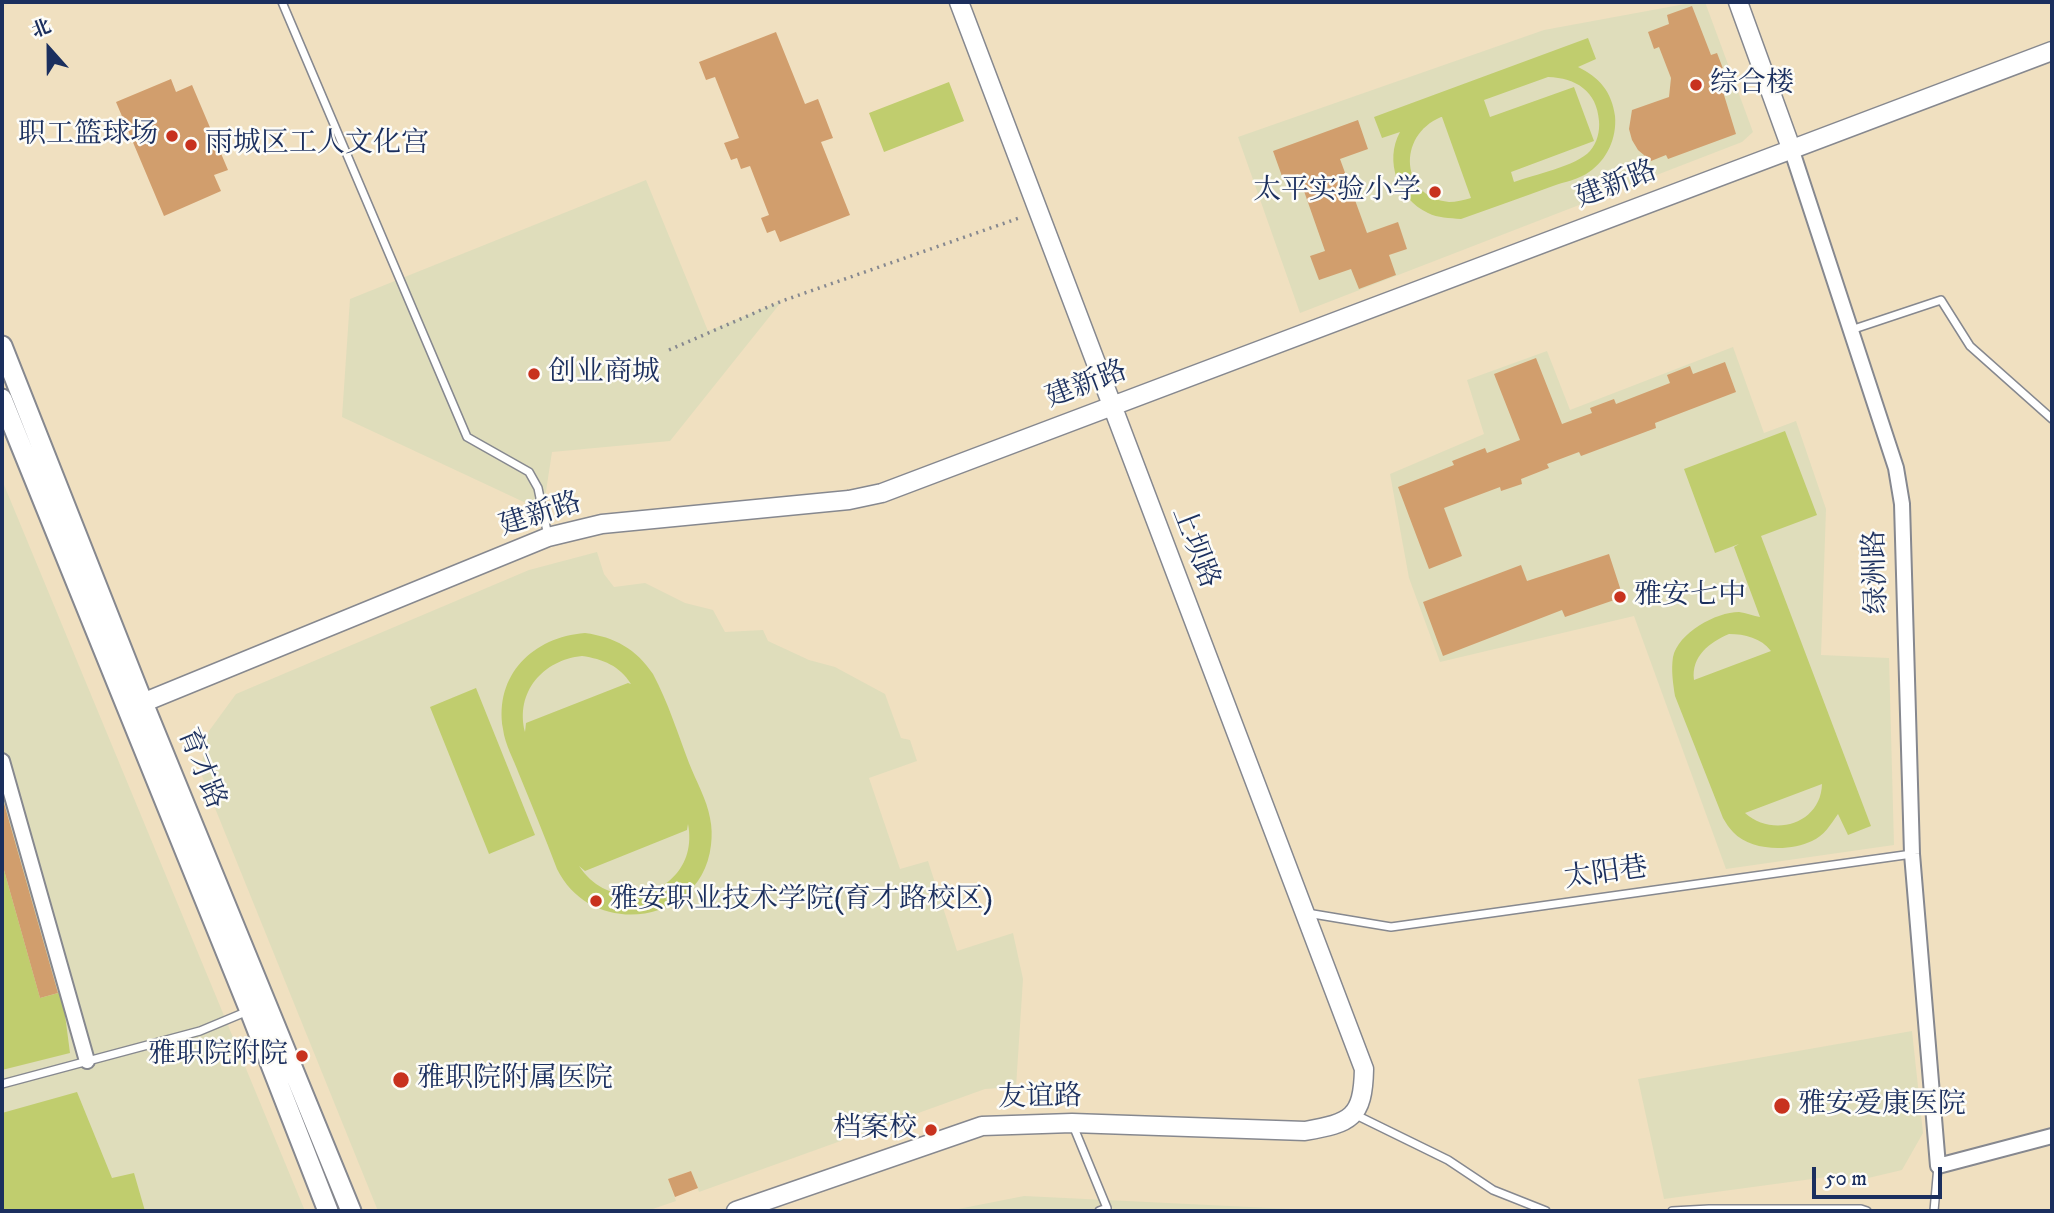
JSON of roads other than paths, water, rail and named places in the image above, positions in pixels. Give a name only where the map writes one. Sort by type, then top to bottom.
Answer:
[{"type":"main road","name":"育才路","points":[[2,346],[135,706]]},
{"type":"main road","name":"育才路","points":[[2,398],[135,706],[257,1008],[328,1211]]},
{"type":"main road","name":"育才路","points":[[257,1008],[351,1211]]},
{"type":"street","name":"上坝路","points":[[959,2],[1364,1069],[1363,1093],[1354,1113]]},
{"type":"street","name":"绿洲路","points":[[1738,2],[1791,148],[1896,468],[1902,505],[1912,854],[1938,1166]]},
{"type":"street","name":"建新路","points":[[135,706],[548,537],[603,524],[849,500],[882,493],[2052,51]]},
{"type":"street","points":[[2,761],[87,1061]]},
{"type":"street","name":"友谊路","points":[[736,1211],[911,1148],[982,1126],[1072,1123],[1305,1131],[1347,1121],[1354,1113]]},
{"type":"street","points":[[1938,1166],[2052,1136]]},
{"type":"lane","points":[[282,2],[467,437],[529,472],[538,488],[548,537]]},
{"type":"lane","points":[[1851,330],[1941,300],[1970,346],[2052,419]]},
{"type":"lane","name":"太阳巷","points":[[1305,912],[1391,926],[1912,854]]},
{"type":"lane","points":[[2,1084],[200,1031],[257,1008]]},
{"type":"lane","points":[[1354,1113],[1448,1160],[1493,1190],[1546,1211]]},
{"type":"lane","points":[[1072,1123],[1107,1208],[1099,1211]]},
{"type":"lane","points":[[1934,1211],[1938,1166]]},
{"type":"lane","points":[[1672,1211],[1867,1211]]},
{"type":"place","name":"综合楼","points":[[1696,85]]},
{"type":"place","name":"职工篮球场","points":[[172,136]]},
{"type":"place","name":"雨城区工人文化宫","points":[[191,145]]},
{"type":"place","name":"太平实验小学","points":[[1435,192]]},
{"type":"place","name":"创业商城","points":[[534,374]]},
{"type":"place","name":"雅安七中","points":[[1620,597]]},
{"type":"place","name":"雅安职业技术学院(育才路校区)","points":[[596,901]]},
{"type":"place","name":"雅职院附院","points":[[302,1056]]},
{"type":"place","name":"雅职院附属医院","points":[[401,1080]]},
{"type":"place","name":"雅安爱康医院","points":[[1782,1106]]},
{"type":"place","name":"档案校","points":[[931,1130]]}]
